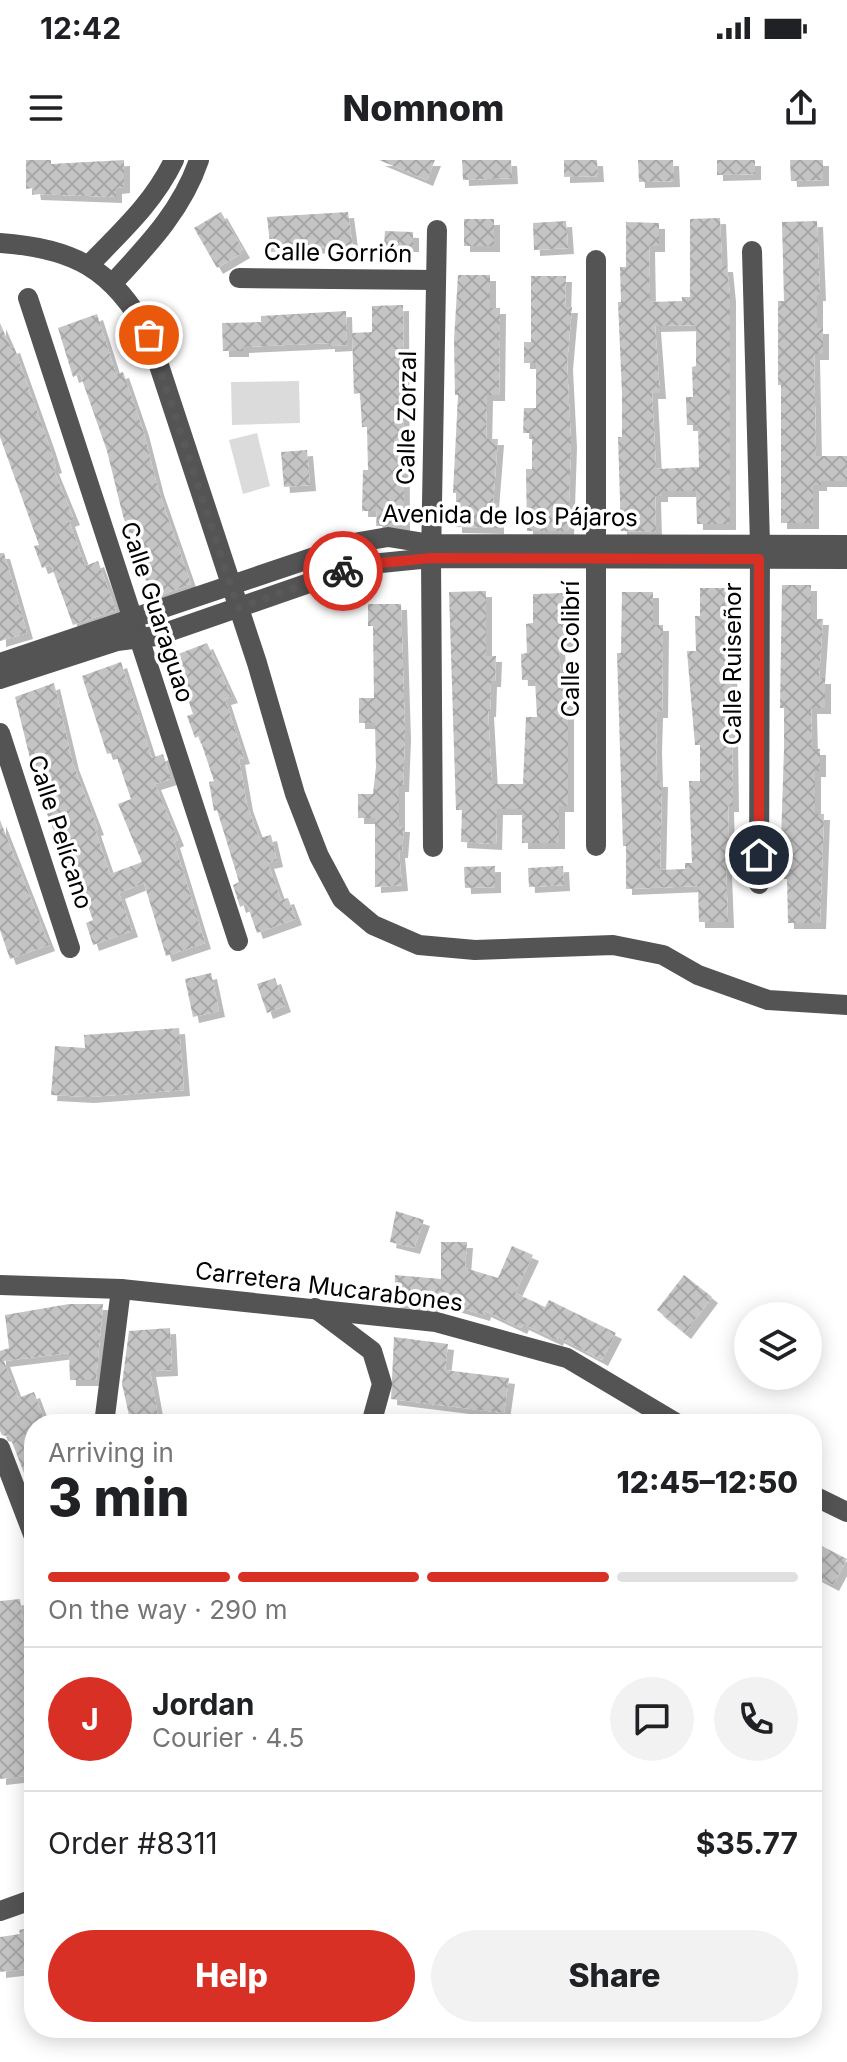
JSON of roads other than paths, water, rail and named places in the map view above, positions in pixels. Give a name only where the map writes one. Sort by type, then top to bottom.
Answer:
[{"type":"street","points":[[90,264],[139,214],[162,185],[174,160]]},
{"type":"street","points":[[113,283],[154,239],[189,190],[199,160]]},
{"type":"street","name":"Calle Zorzal","points":[[433,847],[431,551],[437,230]]},
{"type":"street","points":[[0,243],[39,246],[90,264],[113,283],[137,312],[149,335],[295,794],[319,856],[342,899],[373,925],[419,945],[475,950],[613,945],[663,955],[698,975],[768,1000],[847,1005]]},
{"type":"street","name":"Calle Ruiseñor","points":[[752,251],[759,552],[759,884]]},
{"type":"street","name":"Calle Colibrí","points":[[596,260],[596,846]]},
{"type":"street","name":"Calle Gorrión","points":[[239,278],[436,280]]},
{"type":"street","name":"Calle Guaraguao","points":[[28,298],[238,941]]},
{"type":"street","name":"Avenida de los Pájaros","points":[[0,679],[117,641],[135,629],[230,586],[359,542],[388,537],[431,551]]},
{"type":"street","name":"Avenida de los Pájaros","points":[[759,552],[847,545]]},
{"type":"street","name":"Avenida de los Pájaros","points":[[0,663],[135,629],[156,636],[361,565],[431,551],[759,552],[847,559]]},
{"type":"street","name":"Calle Pelícano","points":[[0,733],[70,948]]},
{"type":"street","name":"Carretera Mucarabones","points":[[0,1285],[121,1289],[436,1322],[567,1358],[661,1414]]},
{"type":"street","points":[[105,1414],[121,1289]]},
{"type":"street","points":[[313,1307],[372,1351],[382,1384],[374,1414]]},
{"type":"street","points":[[0,1448],[24,1511]]},
{"type":"street","points":[[822,1500],[847,1512]]},
{"type":"street","points":[[0,1911],[24,1903]]}]
